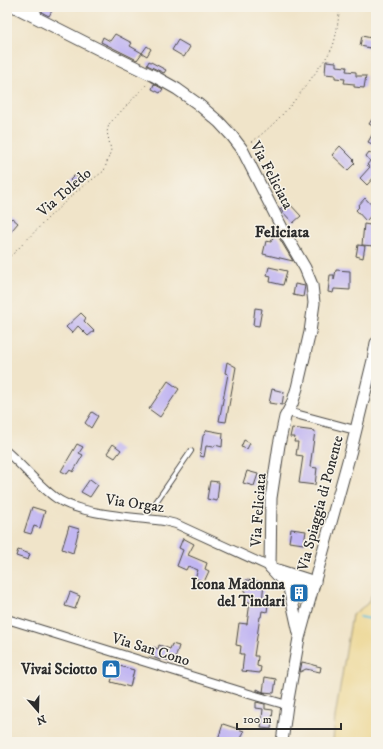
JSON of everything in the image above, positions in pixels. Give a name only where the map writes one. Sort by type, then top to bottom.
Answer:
[{"type":"street","name":"Via Feliciata","points":[[14,7],[154,76],[177,89],[198,104],[232,136],[242,149],[284,232],[305,268],[312,285],[314,303],[310,332],[297,388],[292,404],[285,417],[279,445],[271,498],[270,567]]},
{"type":"street","points":[[33,7],[38,18]]},
{"type":"street","name":"Via Spiaggia di Ponente","points":[[282,742],[299,638],[355,430],[373,360],[376,342]]},
{"type":"street","points":[[288,412],[355,430]]},
{"type":"street","name":"Via Orgaz","points":[[7,452],[57,498],[70,505],[84,510],[176,524],[270,567]]},
{"type":"street","points":[[270,567],[289,588],[299,638]]},
{"type":"street","points":[[270,567],[313,586]]},
{"type":"street","points":[[284,582],[313,586]]},
{"type":"street","name":"Via San Cono","points":[[7,619],[287,705]]},
{"type":"lane","points":[[145,519],[191,451]]},
{"type":"path","points":[[242,149],[280,118],[295,102],[313,77],[332,48],[336,38],[340,7]]},
{"type":"path","name":"Via Toledo","points":[[7,258],[14,253],[78,190],[104,171],[111,150],[107,132],[109,124],[154,76]]},
{"type":"sand","points":[[376,587],[376,742],[333,742],[335,717],[352,615],[367,604]]},
{"type":"building","points":[[40,7],[54,7],[49,16],[43,13]]},
{"type":"building","points":[[115,34],[132,43],[130,46],[142,53],[137,60],[101,42],[103,37],[110,41]]},
{"type":"building","points":[[362,36],[376,39],[376,49],[360,46]]},
{"type":"building","points":[[178,40],[190,47],[184,57],[172,50]]},
{"type":"building","points":[[147,46],[151,49],[147,56],[142,53]]},
{"type":"building","points":[[149,61],[166,70],[164,73],[147,65]]},
{"type":"building","points":[[326,61],[336,62],[336,66],[347,67],[346,71],[356,72],[356,76],[366,76],[364,88],[354,87],[354,84],[344,83],[345,79],[335,78],[335,75],[325,74]]},
{"type":"building","points":[[154,84],[163,89],[160,93],[152,89]]},
{"type":"building","points":[[376,113],[376,128],[369,124]]},
{"type":"building","points":[[376,128],[376,146],[368,142]]},
{"type":"building","points":[[340,146],[354,160],[353,161],[355,163],[348,170],[332,155]]},
{"type":"building","points":[[369,152],[374,156],[376,153],[376,175],[367,185],[360,178],[370,167],[367,165],[370,161],[366,156]]},
{"type":"building","points":[[75,175],[80,180],[75,185],[70,180]]},
{"type":"building","points":[[365,198],[376,210],[366,221],[356,210]]},
{"type":"building","points":[[288,202],[301,216],[293,223],[280,209]]},
{"type":"building","points":[[12,218],[18,223],[7,236],[7,223]]},
{"type":"building","points":[[364,224],[376,226],[374,246],[362,245]]},
{"type":"building","points":[[278,235],[293,261],[263,254],[266,241],[271,242],[273,237]]},
{"type":"building","points":[[358,245],[365,246],[363,258],[356,256]]},
{"type":"building","points":[[269,267],[287,271],[283,285],[270,282],[271,276],[267,275]]},
{"type":"building","points":[[336,270],[350,271],[350,290],[334,289],[333,293],[328,292],[330,275],[334,275],[334,280]]},
{"type":"building","points":[[295,284],[305,286],[303,297],[293,295]]},
{"type":"building","points":[[255,308],[262,309],[259,326],[253,325]]},
{"type":"building","points":[[81,313],[86,318],[84,321],[94,331],[88,336],[78,326],[72,333],[66,327]]},
{"type":"building","points":[[227,362],[236,367],[226,422],[219,421],[228,374],[225,373]]},
{"type":"building","points":[[168,381],[179,389],[160,417],[149,409]]},
{"type":"building","points":[[272,389],[284,392],[282,405],[269,403]]},
{"type":"building","points":[[92,412],[98,416],[91,428],[85,423]]},
{"type":"building","points":[[292,428],[315,431],[310,467],[317,468],[315,485],[299,483],[303,456],[296,455],[298,442],[294,442],[295,437],[290,437]]},
{"type":"building","points":[[207,430],[223,433],[222,447],[215,445],[214,447],[206,446],[204,457],[200,456],[203,436]]},
{"type":"building","points":[[244,440],[250,443],[247,449],[241,447]]},
{"type":"building","points":[[77,444],[83,447],[79,453],[83,455],[73,472],[70,470],[67,474],[61,471]]},
{"type":"building","points":[[113,444],[121,450],[115,458],[107,453]]},
{"type":"building","points":[[247,471],[258,474],[254,486],[243,483]]},
{"type":"building","points":[[90,479],[98,485],[90,497],[81,492]]},
{"type":"building","points":[[210,481],[219,482],[217,501],[207,499]]},
{"type":"building","points":[[32,507],[45,511],[40,528],[34,526],[31,534],[24,532]]},
{"type":"building","points":[[69,526],[79,529],[73,553],[62,549]]},
{"type":"building","points":[[291,529],[306,531],[304,544],[289,542]]},
{"type":"building","points":[[183,538],[194,544],[188,555],[207,563],[205,569],[209,571],[204,582],[195,578],[198,570],[188,566],[186,570],[177,566],[183,550],[179,548]]},
{"type":"building","points":[[18,550],[30,554],[28,560],[16,556]]},
{"type":"building","points":[[246,580],[264,582],[262,603],[268,604],[267,612],[262,611],[260,617],[254,656],[258,656],[257,666],[261,667],[260,673],[242,671],[244,654],[240,654],[241,646],[236,645],[239,623],[247,624],[250,602],[244,601]]},
{"type":"building","points":[[70,592],[80,596],[75,609],[65,606]]},
{"type":"building","points":[[172,644],[179,646],[174,662],[161,658],[160,660],[150,656],[153,647],[158,649],[159,645],[170,649]]},
{"type":"building","points":[[302,662],[321,667],[320,672],[306,669],[300,672]]},
{"type":"building","points":[[116,665],[134,670],[130,687],[111,682]]},
{"type":"building","points":[[265,677],[276,679],[274,693],[263,692]]},
{"type":"building","points":[[256,702],[265,704],[265,709],[273,710],[271,729],[261,728],[263,709],[256,708]]},
{"type":"building","points":[[223,724],[244,731],[240,742],[217,742]]},
{"type":"waterway","points":[[360,617],[376,620]]},
{"type":"place","name":"Icona Madonna del Tindari","points":[[299,593]]},
{"type":"place","name":"Vivai Sciotto","points":[[111,669]]},
{"type":"district","name":"Feliciata","points":[[282,231]]}]
